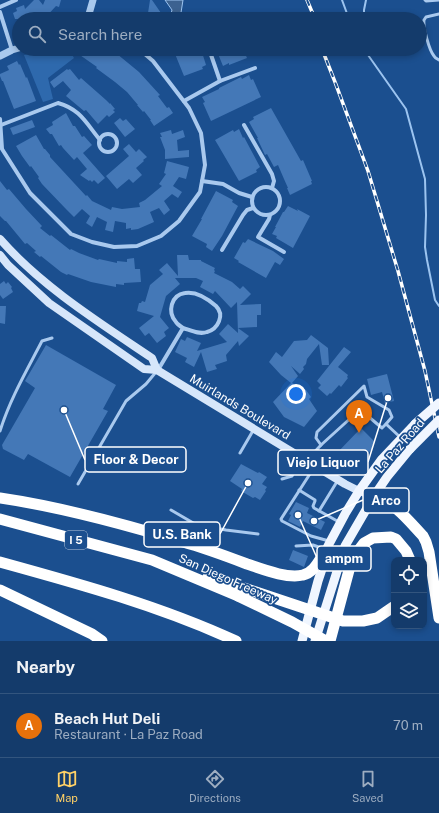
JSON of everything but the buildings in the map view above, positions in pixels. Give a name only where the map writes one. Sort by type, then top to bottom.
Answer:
[{"type":"highway","points":[[374,496],[384,499],[394,506],[423,536],[429,552],[439,618]]},
{"type":"highway","points":[[0,498],[86,514],[184,542],[268,571],[293,576],[304,575],[312,571],[327,548]]},
{"type":"highway","name":"I 5","points":[[0,519],[152,560],[241,592]]},
{"type":"highway","points":[[330,641],[352,559],[364,543],[373,538],[391,537],[396,539],[406,551],[409,557]]},
{"type":"highway","points":[[0,562],[146,604],[236,641]]},
{"type":"highway","points":[[0,590],[92,634],[102,641]]},
{"type":"highway","points":[[241,592],[343,621],[364,621],[377,618],[391,609]]},
{"type":"highway","name":"San Diego Freeway","points":[[241,592],[326,641]]},
{"type":"main road","name":"Muirlands Boulevard","points":[[0,239],[56,292],[152,358],[157,370]]},
{"type":"main road","name":"Muirlands Boulevard","points":[[0,256],[49,303],[144,369],[157,370],[338,480],[359,491],[374,496]]},
{"type":"main road","name":"La Paz Road","points":[[302,641],[327,548],[345,514],[359,491],[382,459],[415,424],[439,403]]},
{"type":"main road","name":"La Paz Road","points":[[315,641],[345,546],[374,496],[387,478],[410,449],[439,420]]},
{"type":"street","points":[[0,7],[16,0]]},
{"type":"street","points":[[88,12],[93,0]]},
{"type":"street","points":[[0,12],[12,40]]},
{"type":"street","points":[[0,56],[12,51]]},
{"type":"street","points":[[0,119],[2,149],[30,193],[71,234],[92,242],[114,247],[137,246],[161,236],[180,221],[200,192],[205,165],[201,133],[189,108],[154,60],[149,56]]},
{"type":"street","points":[[211,56],[220,81]]},
{"type":"street","points":[[184,101],[220,81],[255,68]]},
{"type":"street","points":[[1,125],[58,103],[67,105],[80,115],[100,140],[100,146],[105,151],[108,152],[113,150],[117,142],[114,137],[109,134],[103,135],[100,140]]},
{"type":"street","points":[[244,125],[272,174],[274,181],[272,188]]},
{"type":"street","points":[[202,181],[223,184],[239,193],[252,197]]},
{"type":"street","points":[[260,188],[272,188],[279,195],[280,204],[278,209],[270,215],[259,214],[253,208],[251,201],[254,193],[260,188]]},
{"type":"street","points":[[222,250],[242,215],[247,210],[253,208]]},
{"type":"street","points":[[270,215],[258,237],[284,252]]},
{"type":"street","points":[[194,293],[205,298],[219,309],[221,315],[219,322],[214,328],[206,333],[198,333],[183,328],[173,318],[171,311],[171,305],[174,299],[180,295],[194,293]]},
{"type":"street","points":[[157,370],[183,328]]},
{"type":"lane","points":[[425,0],[439,0]]},
{"type":"lane","points":[[427,17],[439,14]]},
{"type":"lane","points":[[427,37],[434,56],[439,60]]},
{"type":"lane","points":[[0,431],[15,392],[42,341],[52,338]]},
{"type":"lane","points":[[78,484],[126,400],[146,384],[157,370]]},
{"type":"lane","points":[[282,478],[292,476],[304,460],[321,445],[354,415],[363,412],[382,428],[392,417],[389,410],[367,397],[364,386],[317,432],[316,438],[321,445]]},
{"type":"lane","points":[[386,424],[402,438]]},
{"type":"lane","points":[[240,453],[254,429]]},
{"type":"lane","points":[[315,466],[281,519],[282,521],[311,536],[327,548]]},
{"type":"lane","points":[[319,511],[338,480]]},
{"type":"lane","points":[[299,490],[315,500],[313,506],[314,508],[341,523]]},
{"type":"lane","points":[[171,510],[195,524],[258,534]]},
{"type":"lane","points":[[296,546],[314,545],[327,548]]},
{"type":"shaded area","points":[[165,0],[183,0],[181,12],[171,12],[172,10]]},
{"type":"shaded area","points":[[24,56],[73,56],[74,58],[48,78],[53,99],[43,102]]},
{"type":"waterway","points":[[342,0],[346,12]]},
{"type":"waterway","points":[[364,12],[366,0]]},
{"type":"waterway","points":[[369,56],[406,109],[425,179],[425,247],[435,300],[439,306]]},
{"type":"railway","points":[[307,0],[312,12]]},
{"type":"railway","points":[[325,56],[368,171],[398,271],[425,371],[439,437]]},
{"type":"place","name":"Viejo Liquor","points":[[388,398]]},
{"type":"place","name":"Floor & Decor","points":[[64,410]]},
{"type":"place","name":"Beach Hut Deli","points":[[359,433]]},
{"type":"place","name":"U.S. Bank","points":[[248,483]]},
{"type":"place","name":"ampm","points":[[298,515]]},
{"type":"place","name":"Arco","points":[[314,521]]}]
